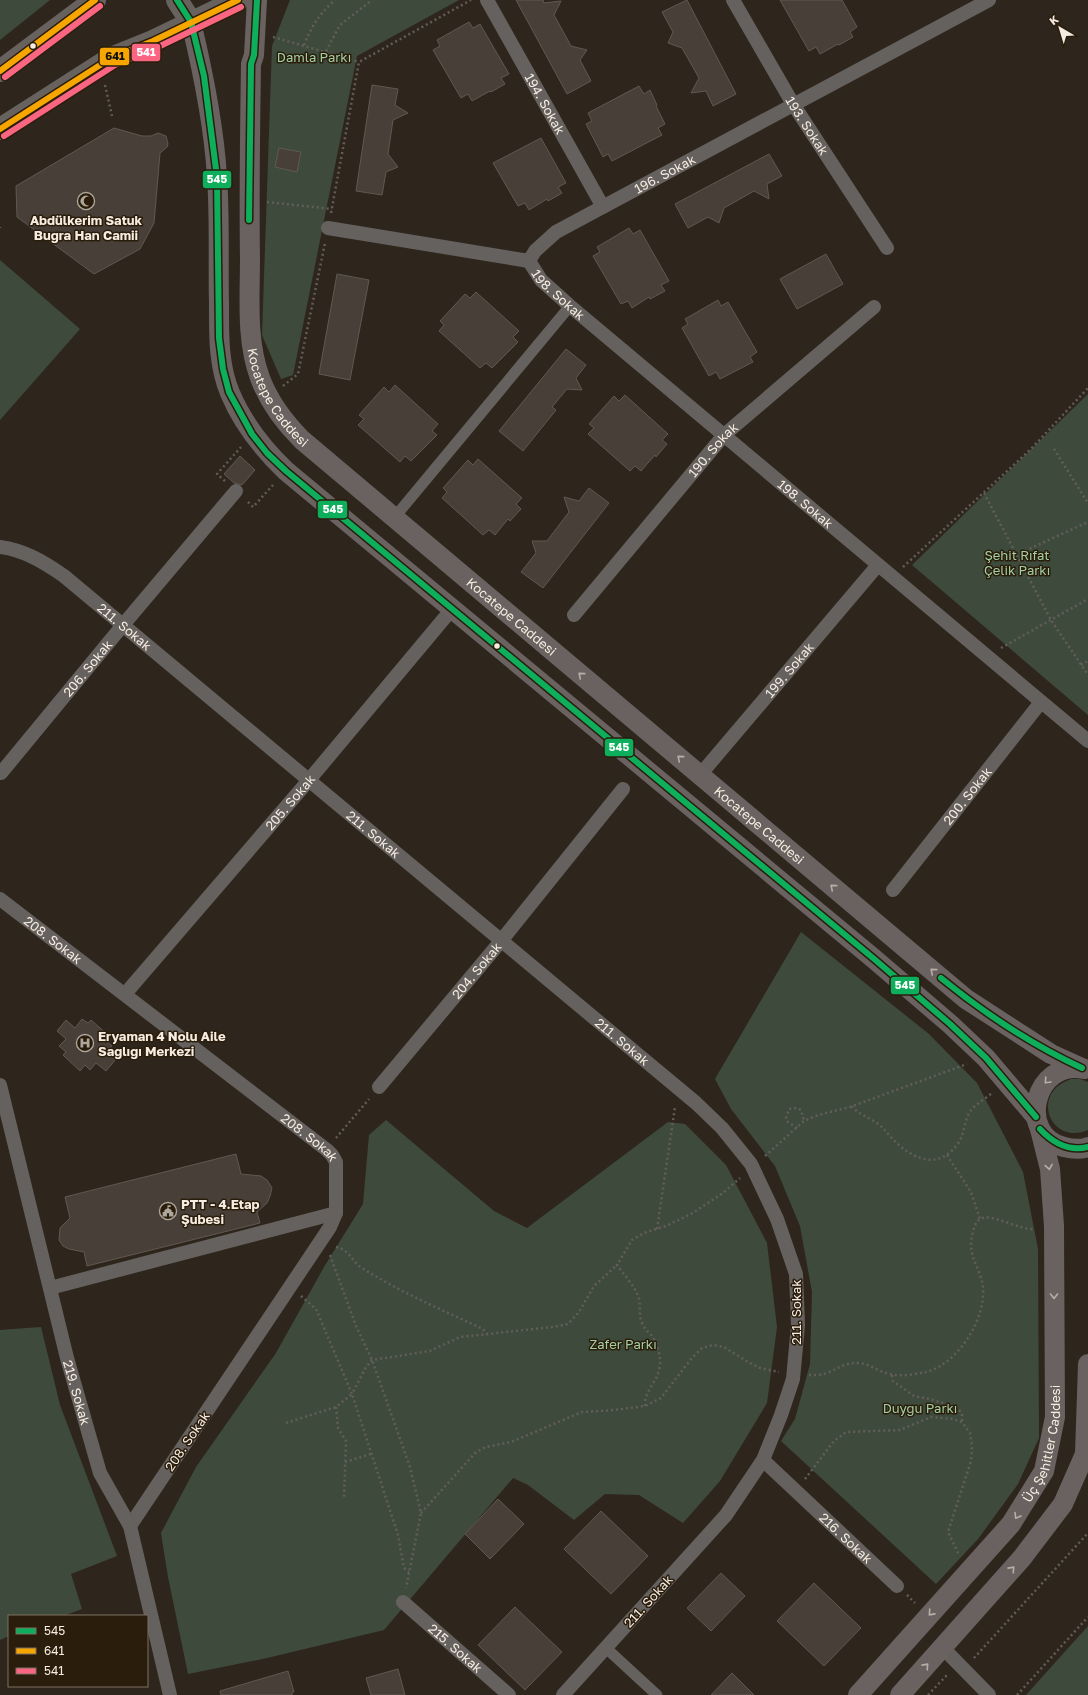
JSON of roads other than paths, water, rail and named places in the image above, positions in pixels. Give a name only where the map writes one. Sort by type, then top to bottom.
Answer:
[{"type":"main road","points":[[0,71],[95,0]]},
{"type":"main road","points":[[177,0],[191,22],[204,76],[217,177],[219,338],[223,369],[229,392],[252,434],[267,453],[286,471],[867,952],[950,1024],[996,1069],[1038,1123],[1048,1139],[1059,1146],[1071,1149],[1088,1147]]},
{"type":"main road","points":[[0,128],[111,58],[153,41],[238,0]]},
{"type":"main road","name":"Kocatepe Caddesi","points":[[258,0],[254,55],[251,64],[249,200],[250,335],[260,378],[269,398],[289,427],[302,440],[394,518],[966,999],[1045,1050],[1085,1069]]},
{"type":"main road","points":[[1038,1123],[1035,1104],[1039,1091],[1046,1081],[1056,1073],[1069,1068],[1085,1069]]},
{"type":"main road","name":"Üç Şehitler Caddesi","points":[[858,1695],[1011,1524],[1044,1471],[1055,1417],[1054,1226],[1050,1169],[1038,1123]]},
{"type":"main road","points":[[900,1695],[1022,1558],[1063,1504],[1086,1455],[1088,1364]]},
{"type":"street","name":"194. Sokak","points":[[487,0],[603,207]]},
{"type":"street","name":"193. Sokak","points":[[733,0],[793,104],[887,248]]},
{"type":"street","name":"196. Sokak","points":[[529,261],[535,250],[556,232],[989,0]]},
{"type":"street","points":[[328,228],[529,261]]},
{"type":"street","name":"198. Sokak","points":[[529,261],[541,280],[570,306],[1088,741]]},
{"type":"street","points":[[394,518],[570,306]]},
{"type":"street","name":"190. Sokak","points":[[574,615],[724,436],[874,306]]},
{"type":"street","name":"206. Sokak","points":[[1,773],[236,491]]},
{"type":"street","name":"211. Sokak","points":[[0,547],[13,548],[41,560],[64,576],[687,1096],[722,1128],[753,1168],[777,1218],[796,1274],[798,1325],[793,1375],[781,1415],[762,1460],[726,1515],[563,1695]]},
{"type":"street","name":"199. Sokak","points":[[700,775],[878,565]]},
{"type":"street","name":"205. Sokak","points":[[126,994],[309,780],[452,609]]},
{"type":"street","name":"200. Sokak","points":[[893,890],[1041,702]]},
{"type":"street","name":"204. Sokak","points":[[379,1087],[501,941],[623,790]]},
{"type":"street","name":"208. Sokak","points":[[0,899],[126,994],[327,1150],[336,1162],[336,1214],[324,1242],[291,1287],[130,1526]]},
{"type":"street","name":"219. Sokak","points":[[0,1085],[67,1358],[100,1473],[130,1526],[170,1695]]},
{"type":"street","points":[[50,1288],[336,1214]]},
{"type":"street","name":"216. Sokak","points":[[762,1460],[897,1586]]},
{"type":"street","name":"215. Sokak","points":[[403,1602],[508,1695]]},
{"type":"street","points":[[606,1648],[657,1695]]},
{"type":"street","points":[[942,1648],[989,1695]]},
{"type":"place","name":"Abdülkerim Satuk Buğra Han Camii","points":[[86,201]]},
{"type":"place","name":"Eryaman 4 Nolu Aile Sağlığı Merkezi","points":[[85,1043]]},
{"type":"place","name":"PTT - 4.Etap Şubesi","points":[[168,1211]]},
{"type":"park label","name":"Damla Parkı","points":[[314,57]]},
{"type":"park label","name":"Şehit Rıfat Çelik Parkı","points":[[1017,562]]},
{"type":"park label","name":"Zafer Parkı","points":[[623,1344]]},
{"type":"park label","name":"Duygu Parkı","points":[[920,1408]]}]
